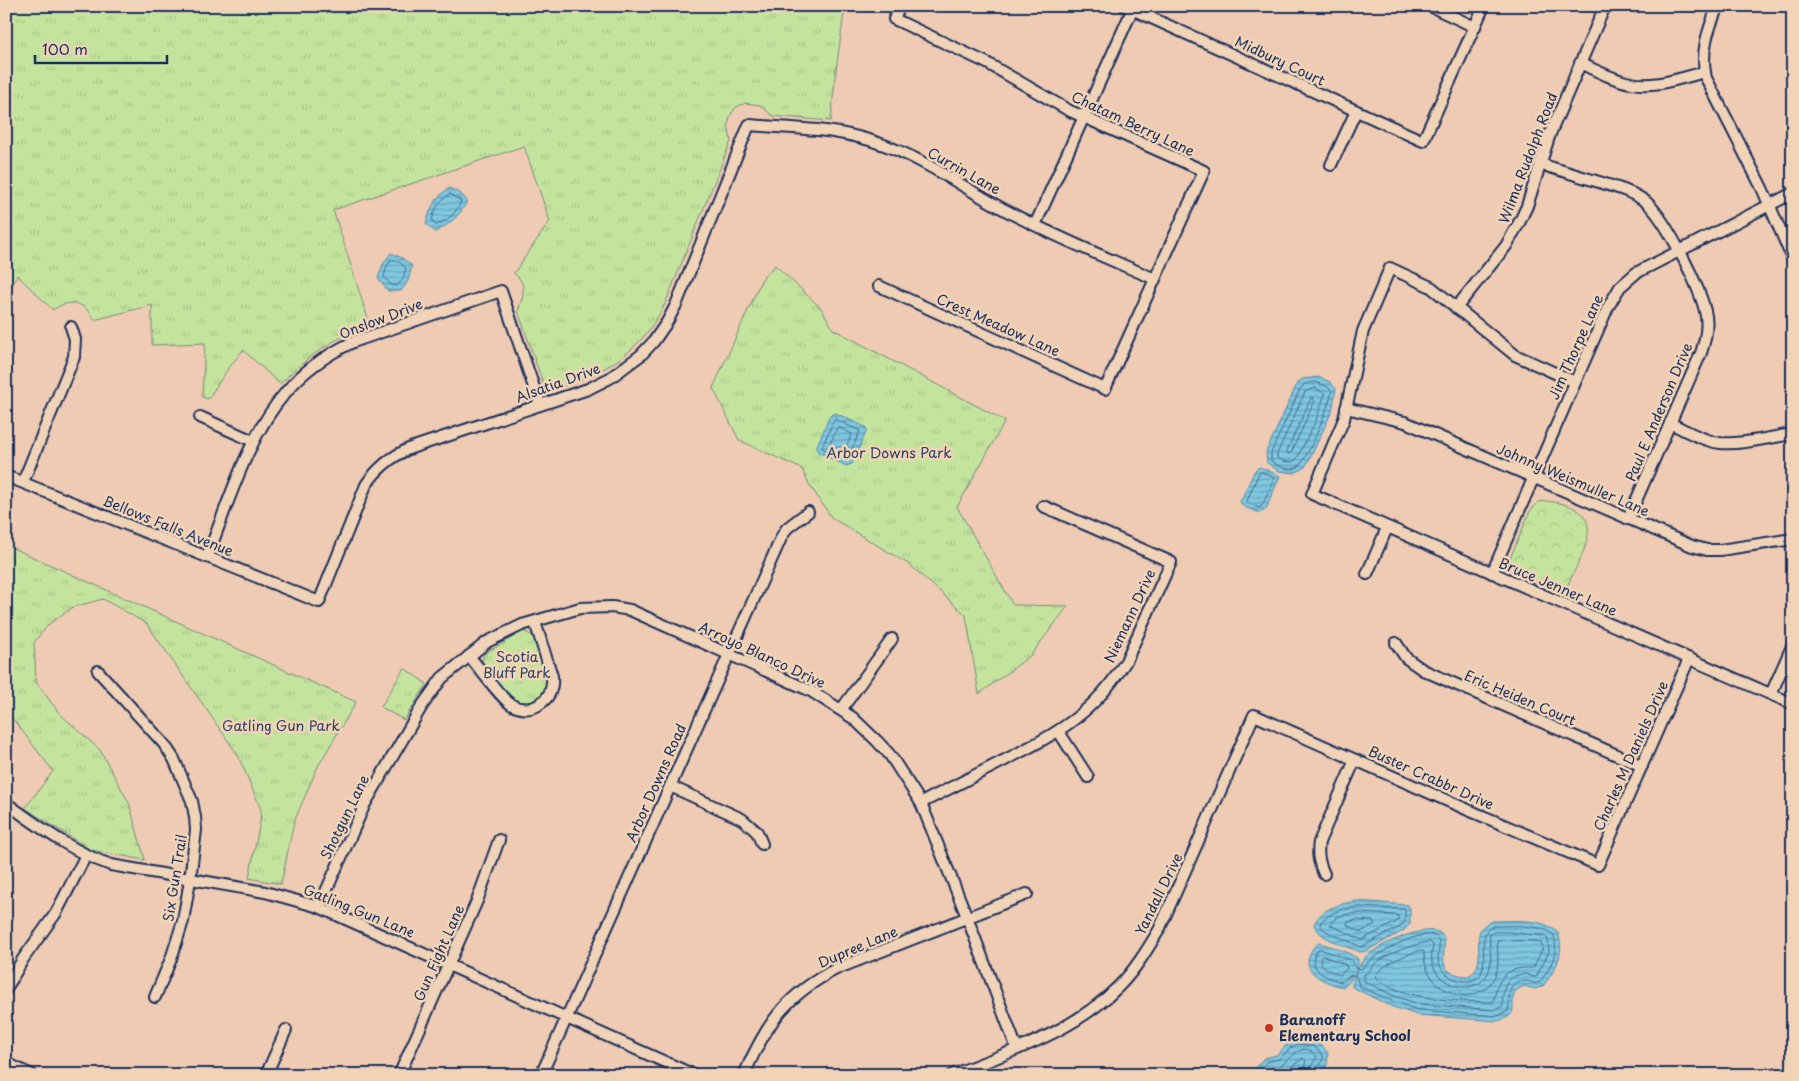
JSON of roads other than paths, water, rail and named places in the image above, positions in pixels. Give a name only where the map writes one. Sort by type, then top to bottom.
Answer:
[{"type":"street","name":"Chatam Berry Lane","points":[[900,6],[894,19],[988,64],[1038,94],[1084,118],[1204,172],[1106,389]]},
{"type":"street","points":[[1430,6],[1474,27],[1484,6]]},
{"type":"street","name":"Wilma Rudolph Road","points":[[1456,308],[1514,234],[1527,206],[1550,134],[1605,6]]},
{"type":"street","points":[[1718,6],[1705,45],[1705,72],[1713,94],[1770,206],[1793,260]]},
{"type":"street","points":[[1035,225],[1084,118],[1131,7]]},
{"type":"street","name":"Midbury Court","points":[[1131,7],[1423,141],[1474,27]]},
{"type":"street","points":[[1580,64],[1622,81],[1640,84],[1660,83],[1705,72]]},
{"type":"street","points":[[1331,165],[1356,111]]},
{"type":"street","name":"Currin Lane","points":[[749,124],[826,131],[858,137],[878,144],[939,172],[1035,225],[1155,279]]},
{"type":"street","name":"Alsatia Drive","points":[[319,602],[361,496],[380,467],[399,453],[411,448],[593,387],[610,378],[641,355],[654,341],[672,314],[749,124]]},
{"type":"street","name":"Paul E Anderson Drive","points":[[1540,164],[1622,190],[1645,202],[1659,217],[1678,250],[1701,296],[1706,316],[1706,331],[1701,353],[1628,519]]},
{"type":"street","name":"Jim Thorpe Lane","points":[[1492,573],[1608,306],[1620,287],[1636,273],[1678,250],[1793,193]]},
{"type":"street","points":[[1346,408],[1363,330],[1390,268],[1422,282],[1515,355],[1575,382]]},
{"type":"street","name":"Crest Meadow Lane","points":[[879,286],[1106,389]]},
{"type":"street","name":"Onslow Drive","points":[[207,557],[253,441],[263,422],[286,391],[307,371],[338,350],[375,333],[501,291],[540,405]]},
{"type":"street","points":[[23,482],[74,357],[74,339],[71,327]]},
{"type":"street","name":"Johnny Weismuller Lane","points":[[1346,408],[1405,422],[1692,546],[1707,550],[1720,550],[1793,539]]},
{"type":"street","name":"Bruce Jenner Lane","points":[[1346,408],[1340,428],[1312,494],[1793,704]]},
{"type":"street","points":[[200,417],[253,441]]},
{"type":"street","points":[[1670,424],[1718,443],[1793,434]]},
{"type":"street","name":"Bellows Falls Avenue","points":[[6,476],[319,602]]},
{"type":"street","name":"Niemann Drive","points":[[921,803],[1059,732],[1096,700],[1118,675],[1171,562],[1043,506]]},
{"type":"street","name":"Arbor Downs Road","points":[[541,1075],[782,536],[787,528],[808,512]]},
{"type":"street","points":[[1367,574],[1387,528]]},
{"type":"street","name":"Arroyo Blanco Drive","points":[[401,743],[432,691],[442,678],[469,656],[503,633],[580,608],[612,607],[630,610],[802,686],[841,710],[867,731],[890,755],[921,803],[1017,1049]]},
{"type":"street","points":[[469,656],[508,703],[519,708],[535,707],[548,697],[553,682],[535,622]]},
{"type":"street","points":[[841,710],[892,640]]},
{"type":"street","name":"Eric Heiden Court","points":[[1396,643],[1406,658],[1422,670],[1642,766]]},
{"type":"street","points":[[1771,694],[1793,644]]},
{"type":"street","name":"Charles M Daniels Drive","points":[[1598,865],[1689,659]]},
{"type":"street","name":"Six Gun Trail","points":[[98,671],[164,744],[174,759],[192,801],[196,830],[190,880],[179,937],[155,997]]},
{"type":"street","name":"Buster Crabbr Drive","points":[[1254,715],[1598,865]]},
{"type":"street","name":"Yandall Drive","points":[[952,1075],[1059,1031],[1077,1021],[1115,990],[1139,962],[1165,918],[1254,715]]},
{"type":"street","points":[[1059,732],[1088,777]]},
{"type":"street","name":"Shotgun Lane","points":[[319,907],[354,824],[401,743]]},
{"type":"street","points":[[1324,874],[1319,862],[1319,842],[1355,760]]},
{"type":"street","points":[[670,786],[742,819],[757,832],[762,844]]},
{"type":"street","name":"Gatling Gun Lane","points":[[6,803],[52,835],[86,855],[111,865],[264,892],[319,907],[694,1075]]},
{"type":"street","name":"Gun Fight Lane","points":[[399,1075],[477,902],[499,840]]},
{"type":"street","points":[[6,989],[23,959],[56,913],[86,855]]},
{"type":"street","name":"Dupree Lane","points":[[744,1075],[756,1046],[768,1027],[783,1007],[810,984],[836,969],[1027,894]]},
{"type":"street","points":[[266,1075],[286,1030]]},
{"type":"street","points":[[6,1063],[31,1075]]},
{"type":"water","points":[[449,188],[460,193],[467,201],[454,219],[435,232],[426,224],[431,208]]},
{"type":"water","points":[[391,253],[402,258],[412,266],[408,281],[401,291],[388,291],[378,278],[383,264]]},
{"type":"water","points":[[1318,377],[1330,382],[1336,389],[1332,411],[1305,467],[1295,473],[1279,471],[1267,463],[1266,452],[1298,382],[1303,379]]},
{"type":"water","points":[[835,413],[866,427],[867,430],[852,464],[846,466],[818,452],[816,448],[830,415]]},
{"type":"water","points":[[1260,467],[1280,476],[1266,509],[1260,513],[1244,507],[1240,502],[1255,470]]},
{"type":"water","points":[[1356,901],[1408,905],[1410,909],[1410,924],[1403,931],[1366,951],[1360,952],[1328,939],[1317,930],[1314,925],[1317,919],[1326,911]]},
{"type":"water","points":[[1493,921],[1528,921],[1545,924],[1558,933],[1560,941],[1560,955],[1548,980],[1543,986],[1535,989],[1524,986],[1515,991],[1512,1013],[1504,1019],[1497,1021],[1417,1015],[1390,1006],[1352,987],[1360,965],[1368,955],[1387,943],[1423,931],[1440,933],[1444,938],[1444,964],[1448,970],[1455,974],[1468,976],[1475,970],[1478,963],[1478,938],[1480,931],[1484,925]]},
{"type":"water","points":[[1319,943],[1344,951],[1358,959],[1354,975],[1343,987],[1319,978],[1310,968],[1308,963],[1309,956],[1313,948]]},
{"type":"water","points":[[1296,1039],[1306,1039],[1314,1042],[1322,1046],[1328,1053],[1327,1065],[1318,1075],[1253,1075],[1255,1068],[1264,1058],[1277,1055],[1289,1042]]},
{"type":"place","name":"Baranoff Elementary School","points":[[1269,1028]]},
{"type":"park label","name":"Arbor Downs Park","points":[[889,453]]},
{"type":"park label","name":"Scotia Bluff Park","points":[[517,666]]},
{"type":"park label","name":"Gatling Gun Park","points":[[281,726]]}]
